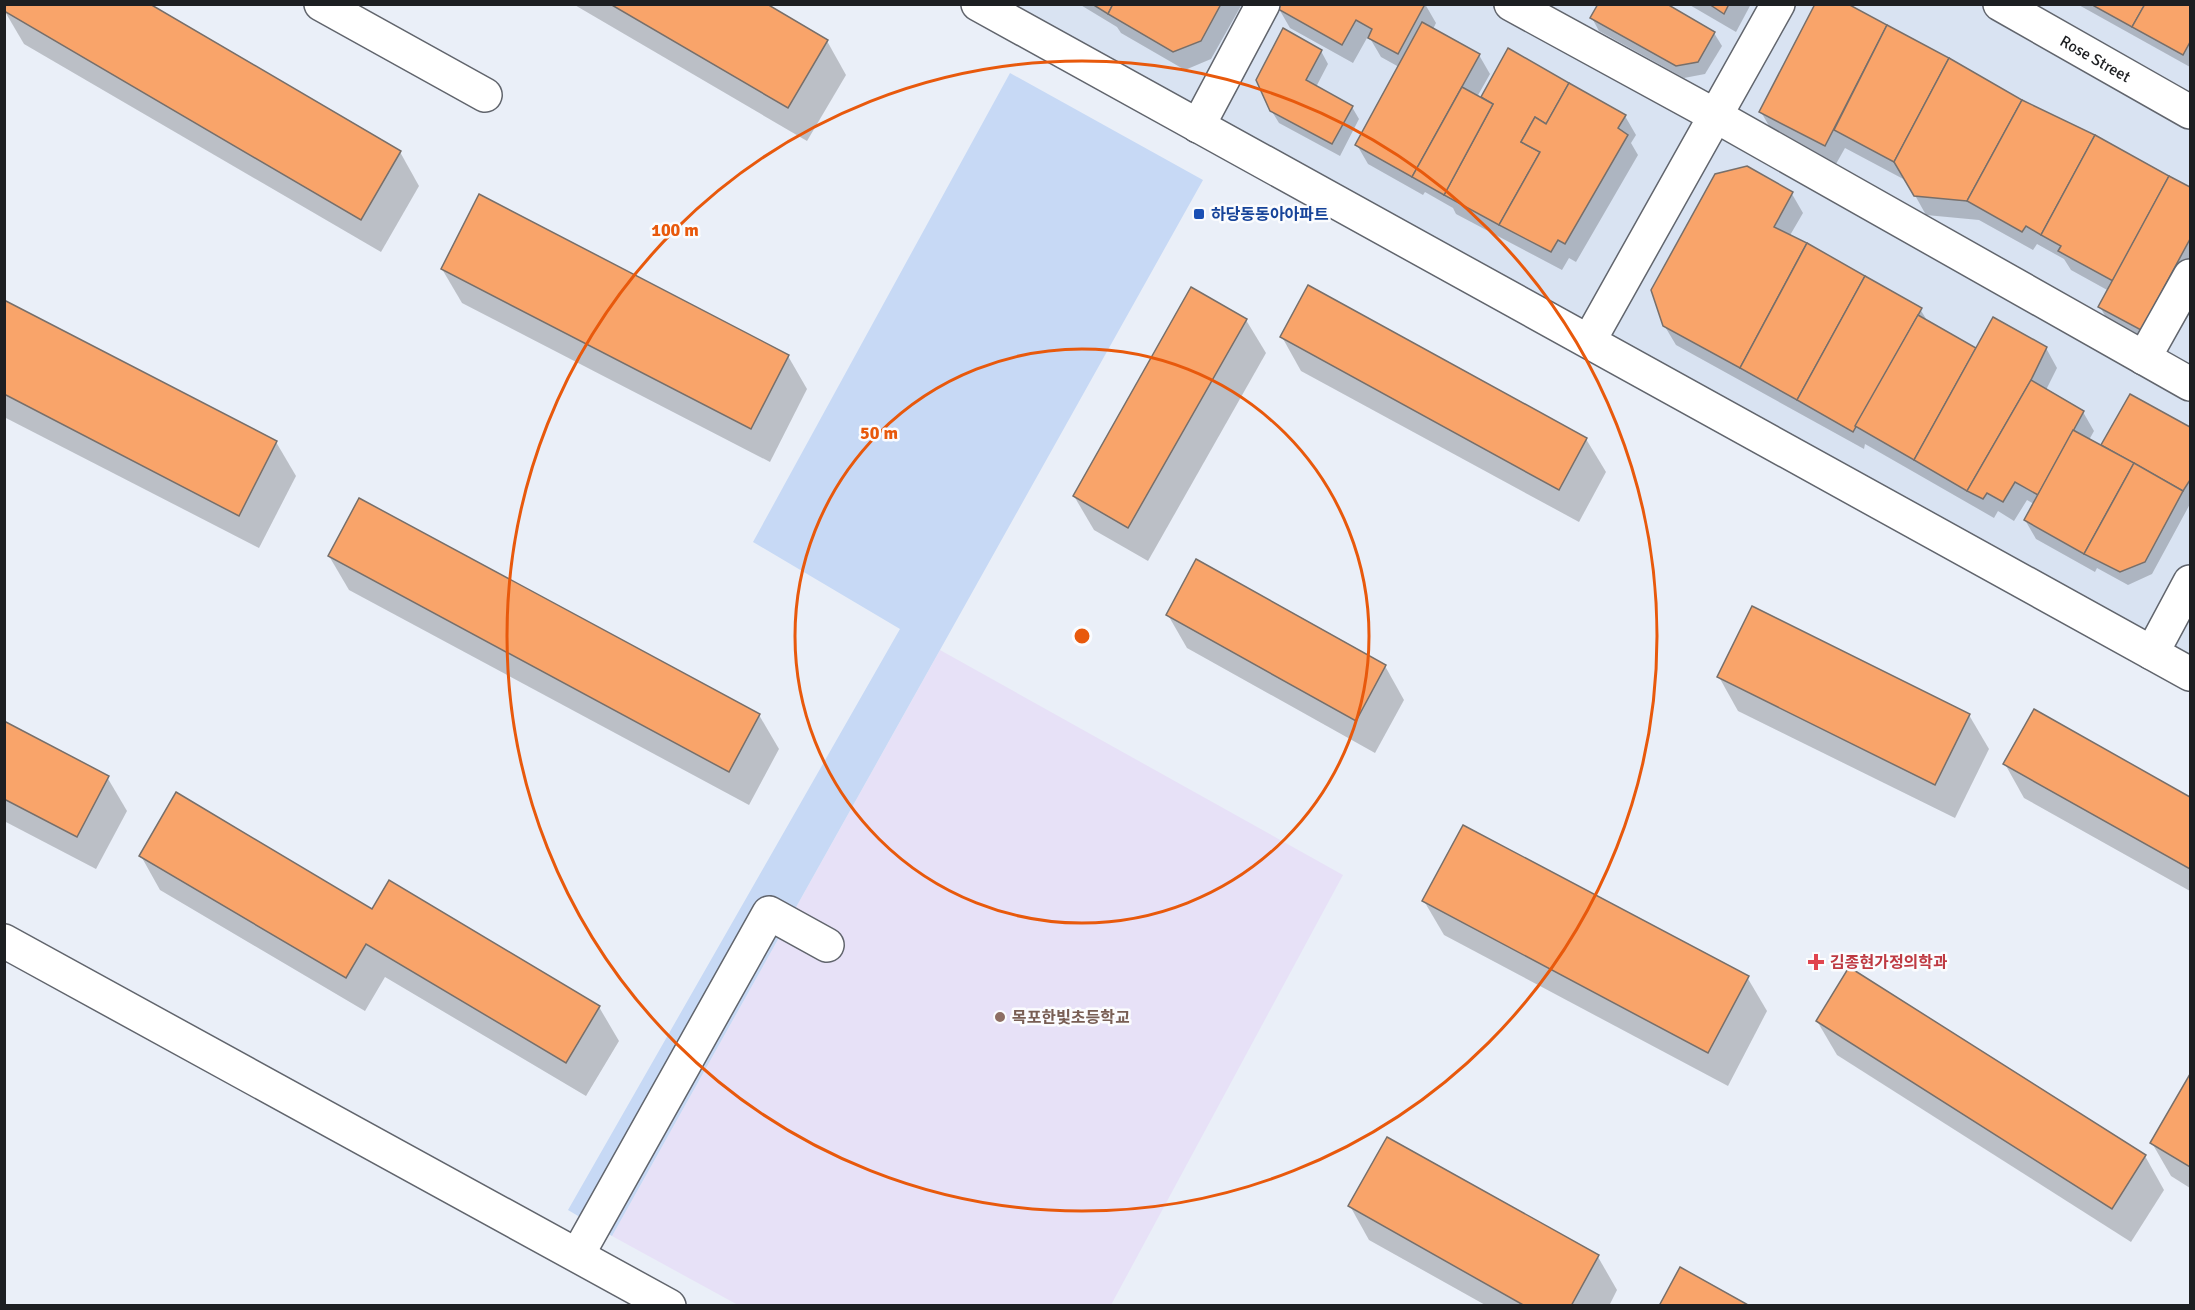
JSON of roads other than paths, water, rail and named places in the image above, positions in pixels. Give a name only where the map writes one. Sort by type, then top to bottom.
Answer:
[{"type":"street","points":[[321,4],[485,95]]},
{"type":"street","points":[[978,4],[2190,674]]},
{"type":"street","points":[[1198,126],[1263,4]]},
{"type":"street","points":[[1511,4],[1716,116],[2190,384]]},
{"type":"street","points":[[1589,341],[1778,4]]},
{"type":"street","name":"Rose Street","points":[[2000,4],[2190,112]]},
{"type":"street","points":[[2144,358],[2190,276]]},
{"type":"street","points":[[2152,653],[2190,582]]},
{"type":"street","points":[[578,1254],[769,913],[827,945]]},
{"type":"street","points":[[4,941],[669,1305]]},
{"type":"place","name":"하당동동아아파트","points":[[1199,214]]},
{"type":"place","name":"김종현가정의학과","points":[[1816,962]]},
{"type":"place","name":"목포한빛초등학교","points":[[1000,1017]]}]
